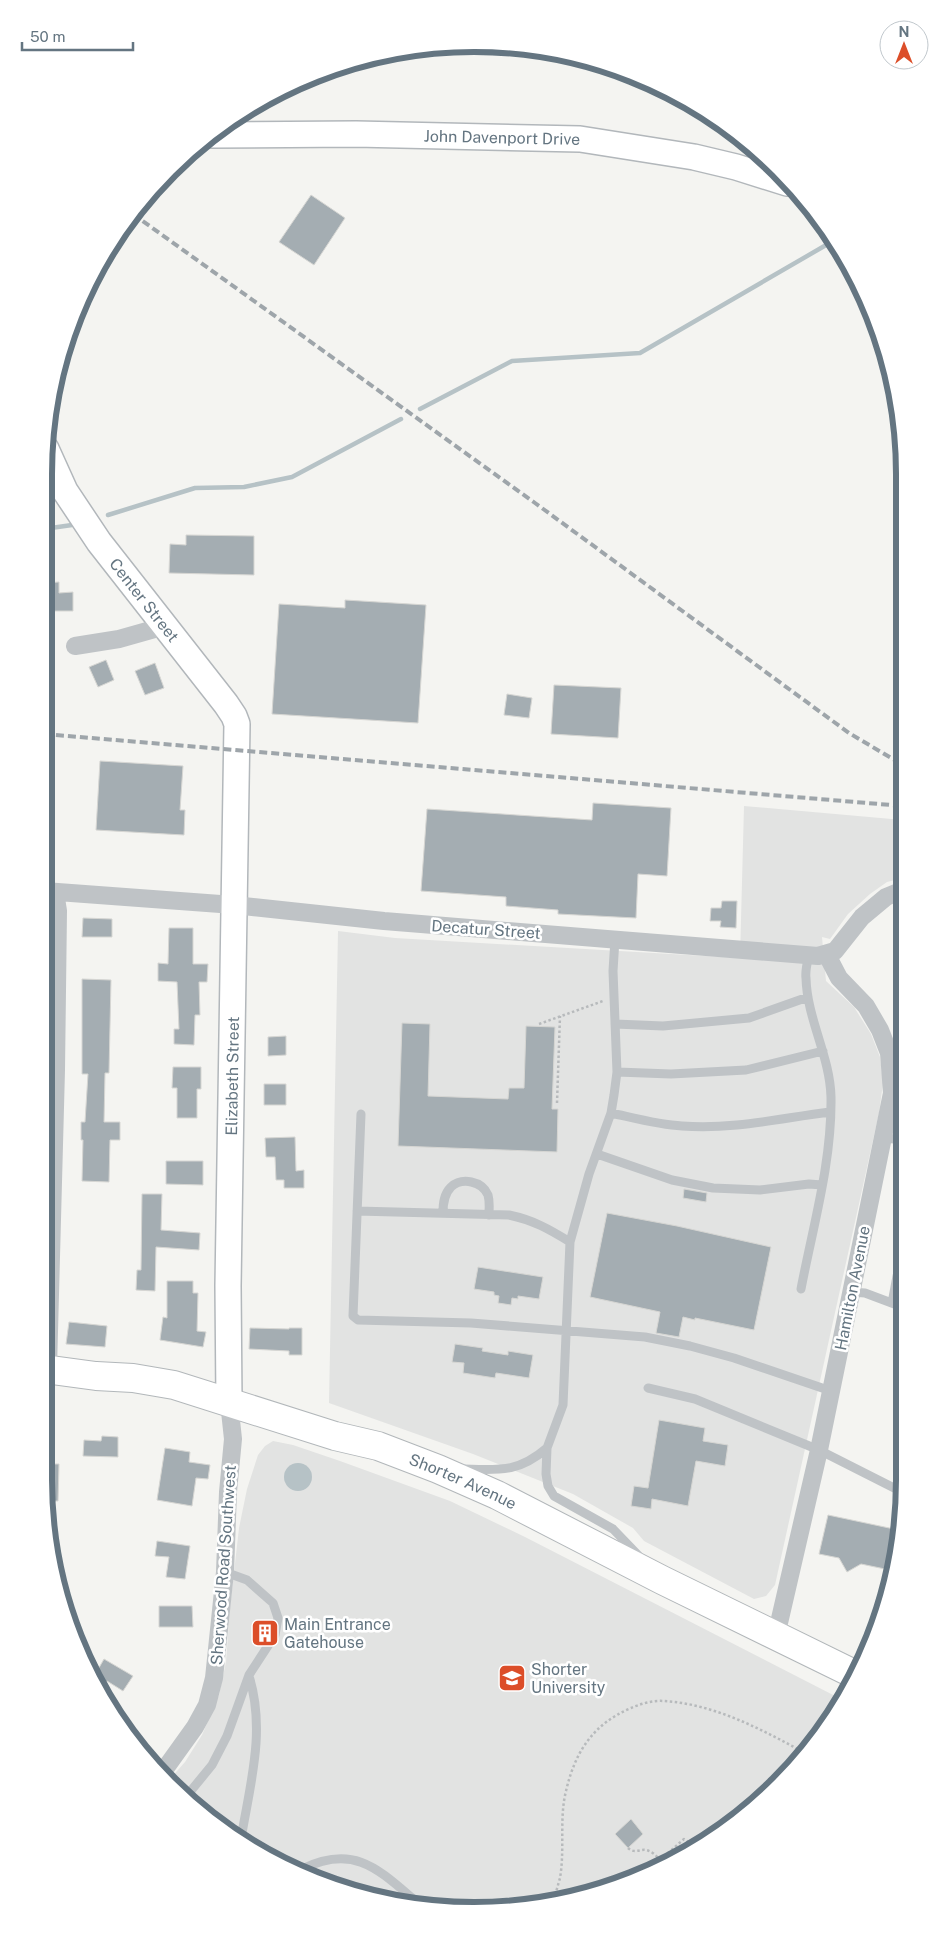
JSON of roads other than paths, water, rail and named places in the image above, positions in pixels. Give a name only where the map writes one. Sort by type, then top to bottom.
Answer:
[{"type":"main road","name":"Shorter Avenue","points":[[52,1370],[96,1376],[133,1378],[174,1385],[334,1436],[378,1446],[438,1469],[497,1495],[662,1580],[850,1672]]},
{"type":"street","name":"John Davenport Drive","points":[[224,136],[356,134],[580,140],[694,157],[736,166],[776,179]]},
{"type":"street","name":"Center Street","points":[[52,463],[65,491],[98,542],[234,716],[237,732],[236,750]]},
{"type":"street","points":[[75,646],[119,639],[165,626]]},
{"type":"street","name":"Elizabeth Street","points":[[229,1402],[228,1286],[236,750]]},
{"type":"street","name":"Decatur Street","points":[[52,892],[234,905],[384,921],[827,955]]},
{"type":"street","points":[[827,955],[835,951],[862,918],[886,897],[896,893]]},
{"type":"street","points":[[52,897],[58,911],[52,1190]]},
{"type":"street","name":"Hamilton Avenue","points":[[776,1636],[819,1450],[892,1093],[888,1053],[880,1030],[866,1006],[839,978],[827,955]]},
{"type":"street","name":"Sherwood Road Southwest","points":[[166,1767],[195,1727],[207,1705],[214,1678],[225,1572],[228,1492],[233,1439],[229,1402]]},
{"type":"lane","points":[[615,939],[614,997],[617,1072],[611,1113],[590,1174],[570,1242],[563,1405],[547,1448],[546,1474],[548,1486],[554,1496],[612,1529],[662,1580]]},
{"type":"lane","points":[[800,1289],[828,1150],[830,1112],[830,1083],[808,997],[806,977],[808,955]]},
{"type":"lane","points":[[615,1024],[663,1026],[749,1018],[808,997]]},
{"type":"lane","points":[[617,1072],[670,1074],[746,1070],[823,1052]]},
{"type":"lane","points":[[611,1113],[682,1126],[710,1127],[750,1125],[830,1112]]},
{"type":"lane","points":[[361,1114],[353,1316],[358,1320],[472,1323],[645,1337],[690,1346],[734,1358],[831,1391]]},
{"type":"lane","points":[[884,1138],[896,1139]]},
{"type":"lane","points":[[597,1154],[672,1180],[713,1188],[760,1190],[809,1184],[822,1185]]},
{"type":"lane","points":[[442,1213],[444,1198],[450,1188],[459,1183],[471,1182],[478,1184],[486,1192],[490,1203],[490,1215]]},
{"type":"lane","points":[[357,1211],[509,1216],[529,1220],[551,1230],[570,1242]]},
{"type":"lane","points":[[892,1303],[896,1276]]},
{"type":"lane","points":[[851,1292],[865,1293],[896,1305]]},
{"type":"lane","points":[[648,1388],[695,1399],[819,1450],[896,1489]]},
{"type":"lane","points":[[438,1469],[512,1469],[536,1458],[547,1448]]},
{"type":"lane","points":[[190,1792],[212,1765],[226,1736],[249,1676],[275,1635],[278,1618],[274,1603],[247,1580],[225,1572]]},
{"type":"lane","points":[[242,1832],[258,1726],[255,1696],[249,1676]]},
{"type":"lane","points":[[307,1866],[316,1862],[334,1858],[349,1858],[377,1869],[409,1896]]},
{"type":"waterway","points":[[420,409],[512,361],[640,353],[828,244]]},
{"type":"waterway","points":[[108,515],[195,488],[244,487],[292,477],[401,419]]},
{"type":"waterway","points":[[52,528],[72,525]]},
{"type":"railway","points":[[140,219],[535,503],[849,733],[896,761]]},
{"type":"railway","points":[[52,735],[896,805]]},
{"type":"place","name":"Main Entrance Gatehouse","points":[[265,1633]]},
{"type":"place","name":"Shorter University","points":[[512,1678]]}]
